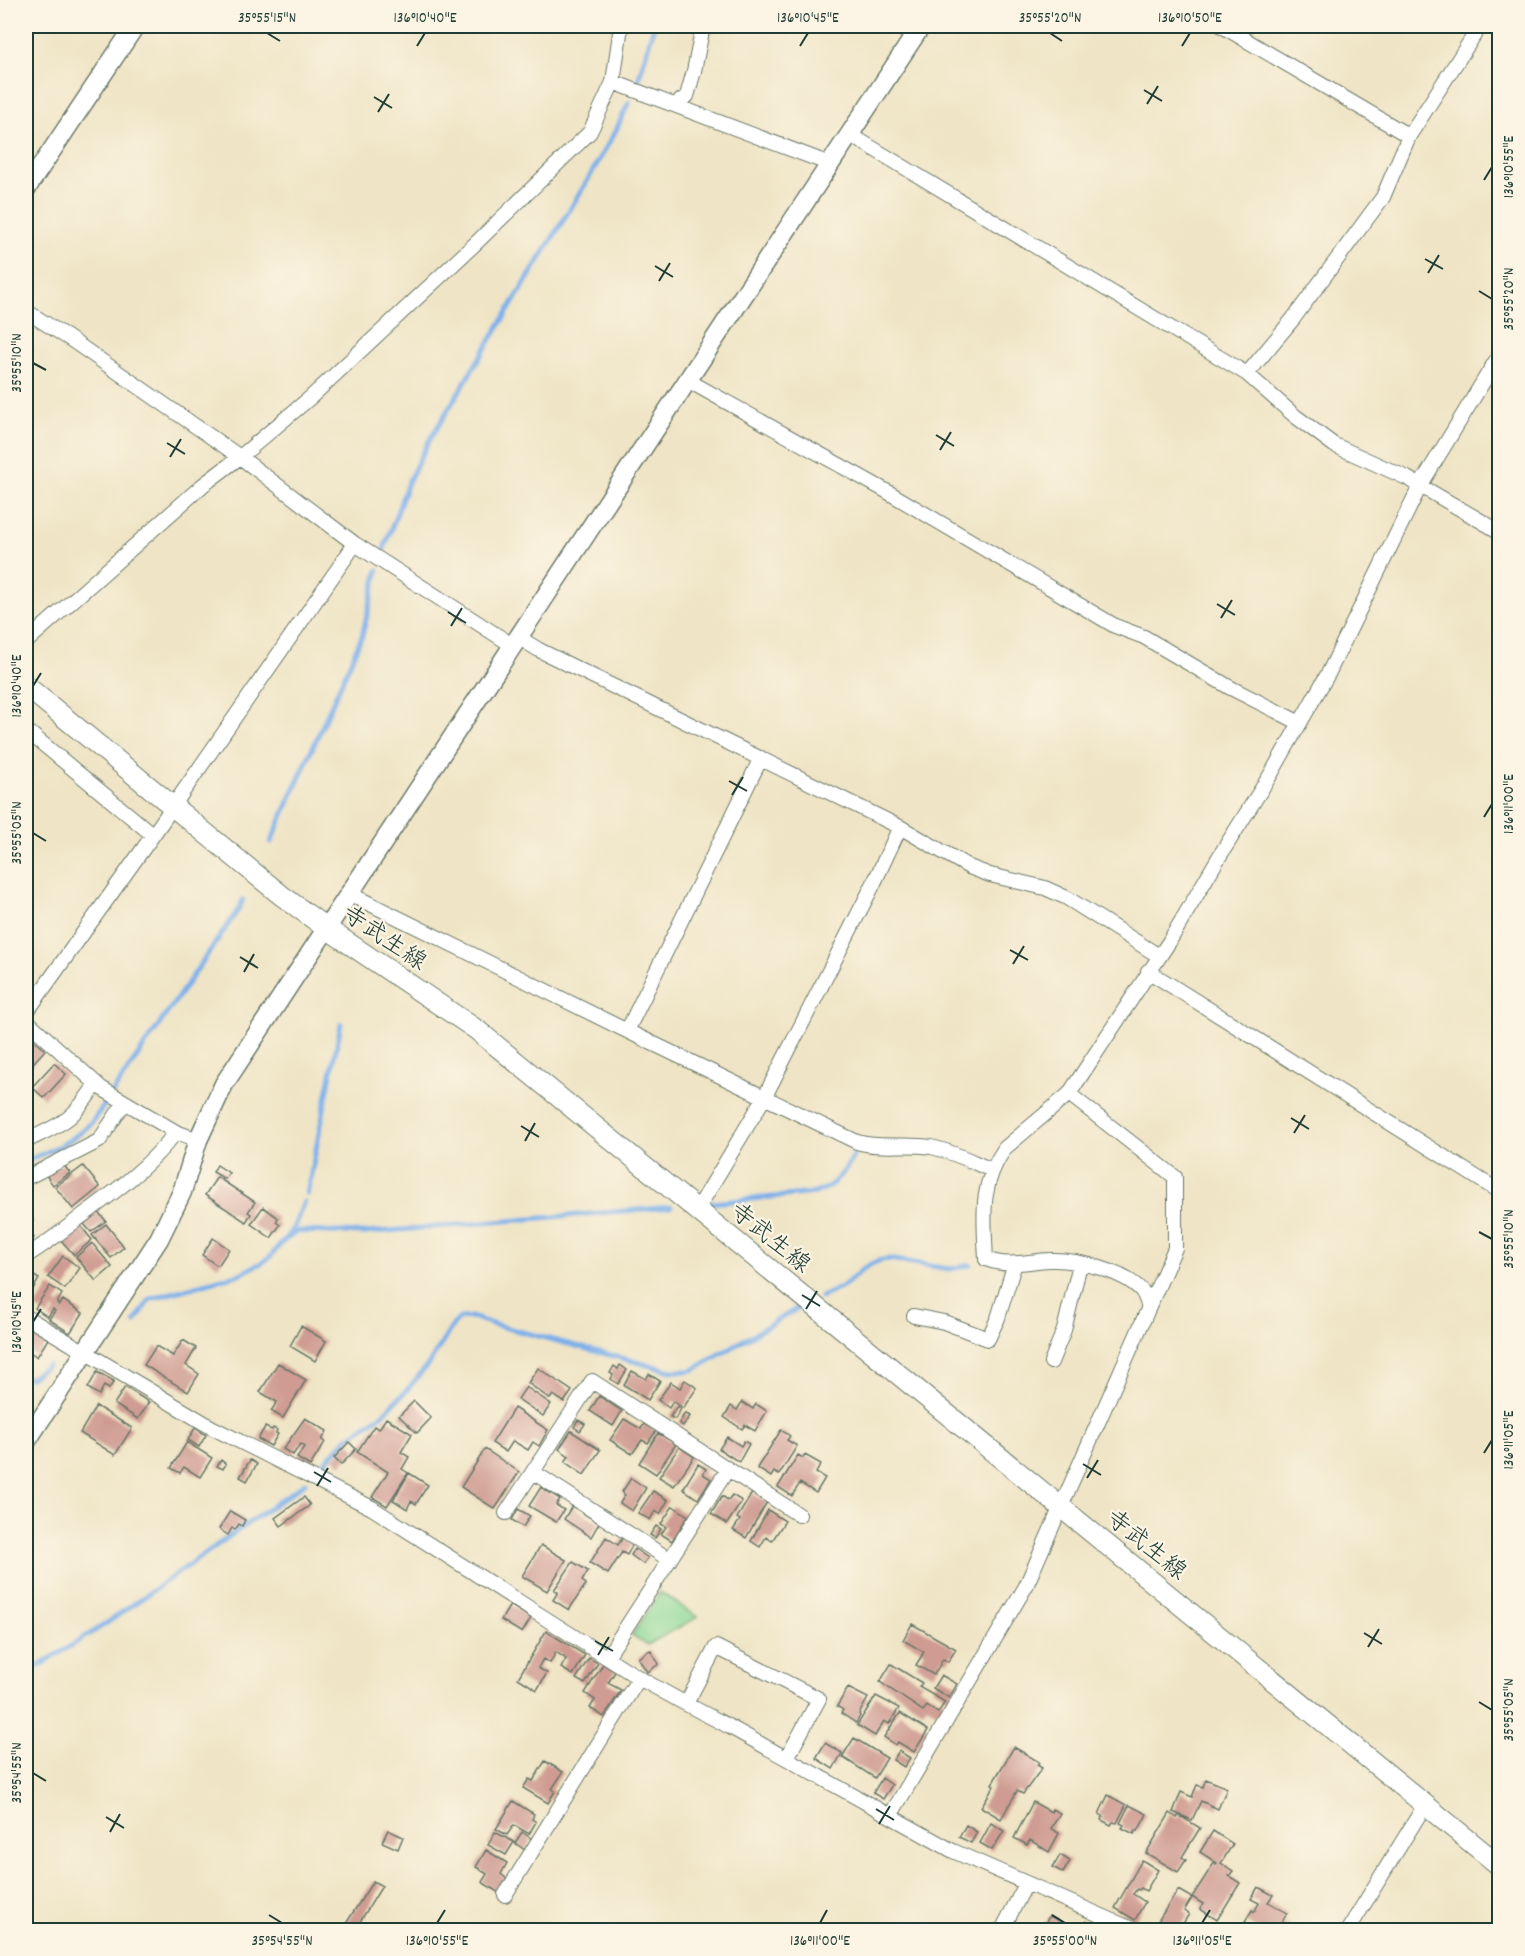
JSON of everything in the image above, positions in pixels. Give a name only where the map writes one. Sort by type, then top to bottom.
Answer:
[{"type":"main road","name":"寺武生線","points":[[26,686],[281,895],[477,1030],[1500,1866]]},
{"type":"street","points":[[26,189],[135,26]]},
{"type":"street","points":[[26,642],[203,485],[311,397],[459,260],[590,132],[613,82],[621,26]]},
{"type":"street","points":[[675,105],[687,96],[703,26]]},
{"type":"street","points":[[26,1442],[159,1239],[183,1192],[198,1140],[224,1084],[918,31],[896,26]]},
{"type":"street","points":[[1222,26],[1409,136]]},
{"type":"street","points":[[1247,374],[1293,319],[1383,197],[1409,136],[1480,26]]},
{"type":"street","points":[[613,82],[830,164]]},
{"type":"street","points":[[849,134],[1247,374],[1295,416],[1334,445],[1420,486],[1500,532]]},
{"type":"street","points":[[26,311],[240,457],[355,544],[515,641],[539,650],[900,827],[974,869],[1045,888],[1067,898],[1159,956]]},
{"type":"street","points":[[1149,1308],[1143,1292],[1126,1277],[1080,1264],[1053,1260],[1000,1264],[986,1259],[987,1183],[1005,1149],[1016,1137],[1069,1094],[1159,956],[1250,808],[1329,672],[1420,486],[1500,354]]},
{"type":"street","points":[[687,380],[888,492],[1115,626],[1144,637],[1228,687],[1300,723]]},
{"type":"street","points":[[26,1013],[355,544]]},
{"type":"street","points":[[26,730],[153,835]]},
{"type":"street","points":[[627,1031],[761,758]]},
{"type":"street","points":[[697,1210],[764,1098],[873,885],[900,827]]},
{"type":"street","points":[[348,893],[764,1098],[863,1144],[934,1148],[992,1170]]},
{"type":"street","points":[[1148,971],[1500,1192]]},
{"type":"street","points":[[26,1020],[99,1086],[176,1132],[198,1140]]},
{"type":"street","points":[[26,1140],[68,1120],[99,1086]]},
{"type":"street","points":[[890,1816],[1026,1586],[1175,1248],[1175,1178],[1069,1094]]},
{"type":"street","points":[[26,1178],[99,1141],[123,1101]]},
{"type":"street","points":[[26,1256],[117,1189],[153,1159],[176,1132]]},
{"type":"street","points":[[914,1316],[944,1322],[988,1339],[998,1318],[1015,1263]]},
{"type":"street","points":[[1051,1362],[1064,1330],[1080,1264]]},
{"type":"street","points":[[26,1317],[211,1427],[372,1508],[639,1678],[953,1851],[1134,1930]]},
{"type":"street","points":[[506,1513],[592,1381],[799,1515]]},
{"type":"street","points":[[608,1657],[728,1469]]},
{"type":"street","points":[[533,1472],[670,1560]]},
{"type":"street","points":[[686,1704],[716,1647],[819,1699],[787,1758]]},
{"type":"street","points":[[505,1895],[639,1678]]},
{"type":"street","points":[[1348,1930],[1425,1805]]},
{"type":"street","points":[[1002,1930],[1026,1884]]},
{"type":"green space","points":[[660,1592],[698,1617],[647,1645],[632,1635]]},
{"type":"building","points":[[26,1033],[45,1050],[26,1071]]},
{"type":"building","points":[[54,1063],[66,1074],[44,1098],[32,1087]]},
{"type":"building","points":[[63,1164],[70,1173],[53,1185],[46,1175]]},
{"type":"building","points":[[217,1165],[229,1173],[225,1179],[213,1172]]},
{"type":"building","points":[[83,1166],[100,1187],[73,1209],[55,1187]]},
{"type":"building","points":[[217,1177],[255,1202],[248,1212],[251,1214],[246,1222],[205,1195]]},
{"type":"building","points":[[263,1207],[278,1218],[276,1222],[280,1225],[271,1238],[251,1224]]},
{"type":"building","points":[[26,1211],[33,1220],[26,1227]]},
{"type":"building","points":[[98,1212],[106,1221],[91,1232],[84,1224]]},
{"type":"building","points":[[106,1224],[124,1247],[111,1258],[92,1235]]},
{"type":"building","points":[[80,1225],[92,1240],[74,1255],[61,1240]]},
{"type":"building","points":[[26,1229],[34,1238],[26,1245]]},
{"type":"building","points":[[213,1238],[229,1249],[218,1266],[202,1255]]},
{"type":"building","points":[[92,1243],[112,1267],[96,1281],[76,1257]]},
{"type":"building","points":[[63,1256],[80,1268],[65,1289],[48,1277]]},
{"type":"building","points":[[26,1271],[39,1279],[26,1301]]},
{"type":"building","points":[[50,1286],[62,1294],[57,1303],[59,1305],[63,1300],[83,1313],[70,1333],[49,1319],[55,1311],[53,1309],[48,1317],[35,1308]]},
{"type":"building","points":[[27,1325],[48,1339],[37,1357],[26,1349]]},
{"type":"building","points":[[301,1326],[326,1341],[315,1361],[290,1346]]},
{"type":"building","points":[[183,1340],[196,1348],[186,1365],[199,1374],[188,1392],[144,1365],[156,1346],[173,1356]]},
{"type":"building","points":[[278,1363],[306,1380],[283,1418],[271,1411],[277,1402],[260,1392]]},
{"type":"building","points":[[620,1365],[627,1370],[618,1384],[611,1379],[613,1375],[610,1373],[614,1366],[618,1369]]},
{"type":"building","points":[[538,1368],[572,1391],[564,1402],[553,1395],[550,1399],[528,1383]]},
{"type":"building","points":[[632,1371],[646,1379],[649,1374],[660,1381],[648,1400],[624,1385]]},
{"type":"building","points":[[97,1372],[114,1381],[109,1389],[104,1386],[99,1395],[88,1388]]},
{"type":"building","points":[[685,1380],[697,1388],[683,1408],[673,1401],[669,1408],[658,1400],[671,1382],[680,1388]]},
{"type":"building","points":[[125,1387],[149,1402],[138,1419],[114,1404]]},
{"type":"building","points":[[526,1387],[551,1404],[543,1416],[518,1399]]},
{"type":"building","points":[[599,1396],[622,1411],[613,1426],[590,1411]]},
{"type":"building","points":[[414,1401],[431,1418],[417,1433],[399,1416]]},
{"type":"building","points":[[742,1402],[753,1409],[756,1404],[767,1411],[755,1431],[745,1425],[742,1429],[724,1417],[731,1406],[737,1410]]},
{"type":"building","points":[[96,1406],[132,1428],[115,1455],[80,1433]]},
{"type":"building","points":[[677,1406],[681,1409],[675,1419],[670,1417]]},
{"type":"building","points":[[514,1408],[548,1430],[539,1446],[533,1442],[528,1450],[513,1441],[506,1452],[492,1443]]},
{"type":"building","points":[[685,1413],[690,1416],[683,1426],[679,1423]]},
{"type":"building","points":[[305,1418],[327,1431],[322,1440],[325,1442],[310,1466],[297,1458],[304,1447],[300,1444],[293,1455],[283,1449]]},
{"type":"building","points":[[386,1418],[412,1434],[401,1452],[409,1457],[402,1469],[408,1473],[387,1506],[372,1497],[388,1472],[357,1452],[374,1426],[379,1429]]},
{"type":"building","points":[[624,1419],[641,1429],[644,1424],[656,1431],[648,1443],[642,1440],[632,1454],[610,1440]]},
{"type":"building","points":[[578,1420],[585,1424],[580,1431],[574,1427]]},
{"type":"building","points":[[265,1427],[277,1430],[278,1434],[271,1446],[258,1439]]},
{"type":"building","points":[[195,1428],[206,1435],[199,1447],[188,1440]]},
{"type":"building","points":[[781,1430],[790,1436],[787,1440],[797,1446],[779,1475],[774,1472],[771,1477],[757,1468]]},
{"type":"building","points":[[571,1431],[600,1450],[584,1475],[565,1462],[569,1456],[559,1449]]},
{"type":"building","points":[[658,1433],[676,1444],[656,1474],[639,1463]]},
{"type":"building","points":[[727,1437],[741,1446],[744,1441],[749,1444],[739,1462],[719,1449]]},
{"type":"building","points":[[187,1442],[212,1458],[200,1477],[184,1467],[180,1473],[171,1468]]},
{"type":"building","points":[[349,1442],[356,1449],[341,1465],[334,1458]]},
{"type":"building","points":[[679,1447],[694,1457],[674,1486],[659,1477]]},
{"type":"building","points":[[485,1449],[519,1472],[495,1509],[461,1487]]},
{"type":"building","points":[[798,1455],[803,1458],[805,1455],[821,1464],[816,1473],[825,1478],[816,1493],[800,1483],[792,1496],[778,1487]]},
{"type":"building","points":[[221,1460],[226,1464],[223,1469],[217,1466]]},
{"type":"building","points":[[250,1460],[257,1464],[247,1481],[240,1477]]},
{"type":"building","points":[[698,1464],[706,1469],[703,1474],[711,1479],[698,1499],[683,1489]]},
{"type":"building","points":[[409,1473],[428,1485],[416,1504],[411,1501],[407,1509],[393,1500]]},
{"type":"building","points":[[631,1478],[646,1488],[632,1511],[620,1503],[625,1495],[622,1492]]},
{"type":"building","points":[[541,1487],[560,1499],[556,1505],[564,1510],[556,1522],[529,1506]]},
{"type":"building","points":[[653,1491],[668,1500],[660,1514],[655,1511],[650,1520],[638,1513]]},
{"type":"building","points":[[752,1493],[767,1502],[746,1538],[733,1530],[740,1520],[737,1518]]},
{"type":"building","points":[[732,1495],[742,1501],[727,1524],[711,1514],[722,1496],[728,1500]]},
{"type":"building","points":[[304,1497],[310,1505],[281,1526],[275,1518]]},
{"type":"building","points":[[572,1506],[599,1523],[591,1537],[564,1519]]},
{"type":"building","points":[[673,1506],[688,1516],[672,1541],[661,1534],[666,1527],[661,1524]]},
{"type":"building","points":[[518,1509],[530,1516],[523,1527],[512,1520]]},
{"type":"building","points":[[768,1510],[785,1521],[772,1541],[766,1537],[760,1547],[751,1541]]},
{"type":"building","points":[[230,1511],[245,1520],[242,1526],[239,1524],[235,1530],[232,1528],[228,1535],[219,1529]]},
{"type":"building","points":[[656,1526],[661,1529],[655,1538],[650,1535]]},
{"type":"building","points":[[606,1537],[618,1545],[623,1537],[633,1544],[627,1555],[622,1552],[608,1574],[590,1563]]},
{"type":"building","points":[[541,1545],[566,1560],[547,1591],[522,1576]]},
{"type":"building","points":[[635,1549],[648,1558],[643,1564],[631,1555]]},
{"type":"building","points":[[573,1562],[588,1571],[582,1581],[586,1584],[569,1610],[553,1600],[558,1592],[554,1590]]},
{"type":"building","points":[[510,1605],[531,1618],[522,1633],[501,1620]]},
{"type":"building","points":[[912,1624],[956,1649],[948,1662],[943,1659],[934,1675],[916,1665],[924,1652],[903,1640]]},
{"type":"building","points":[[546,1631],[585,1655],[573,1675],[561,1668],[566,1659],[556,1652],[550,1663],[543,1659],[538,1668],[547,1673],[537,1690],[518,1678]]},
{"type":"building","points":[[650,1650],[659,1664],[647,1672],[638,1658]]},
{"type":"building","points":[[589,1658],[598,1663],[585,1684],[576,1679]]},
{"type":"building","points":[[603,1664],[615,1672],[608,1683],[621,1690],[604,1717],[590,1708],[595,1700],[585,1693]]},
{"type":"building","points":[[891,1664],[922,1683],[919,1687],[945,1702],[938,1713],[927,1706],[923,1711],[880,1682]]},
{"type":"building","points":[[941,1675],[957,1684],[949,1698],[933,1688]]},
{"type":"building","points":[[848,1688],[868,1698],[856,1723],[841,1713],[843,1710],[837,1706]]},
{"type":"building","points":[[876,1696],[899,1708],[889,1724],[884,1721],[875,1736],[857,1725]]},
{"type":"building","points":[[900,1713],[928,1730],[914,1752],[884,1737]]},
{"type":"building","points":[[854,1738],[887,1758],[875,1778],[842,1757]]},
{"type":"building","points":[[825,1743],[842,1753],[833,1769],[816,1758]]},
{"type":"building","points":[[1014,1747],[1039,1762],[1037,1765],[1042,1768],[1023,1794],[1017,1791],[1001,1819],[981,1807]]},
{"type":"building","points":[[899,1751],[910,1758],[904,1767],[893,1760]]},
{"type":"building","points":[[545,1761],[563,1772],[552,1789],[555,1791],[548,1803],[523,1788],[529,1779],[533,1781]]},
{"type":"building","points":[[882,1778],[892,1785],[883,1799],[873,1793]]},
{"type":"building","points":[[1206,1779],[1227,1788],[1218,1809],[1201,1801],[1192,1820],[1173,1812],[1181,1792],[1192,1797],[1197,1785],[1203,1787]]},
{"type":"building","points":[[1108,1795],[1126,1805],[1117,1823],[1113,1822],[1111,1825],[1101,1820],[1103,1816],[1099,1814]]},
{"type":"building","points":[[513,1801],[534,1814],[532,1819],[536,1822],[529,1834],[514,1825],[507,1835],[496,1829]]},
{"type":"building","points":[[1033,1802],[1051,1812],[1052,1809],[1060,1813],[1051,1829],[1059,1833],[1049,1852],[1030,1840],[1027,1845],[1014,1838]]},
{"type":"building","points":[[1129,1805],[1147,1814],[1134,1834],[1122,1828],[1124,1825],[1120,1823]]},
{"type":"building","points":[[1170,1813],[1177,1818],[1179,1815],[1200,1828],[1182,1857],[1186,1860],[1178,1872],[1146,1853]]},
{"type":"building","points":[[991,1823],[1004,1831],[992,1850],[980,1843]]},
{"type":"building","points":[[966,1825],[977,1832],[971,1843],[959,1837]]},
{"type":"building","points":[[388,1830],[403,1837],[398,1849],[382,1842]]},
{"type":"building","points":[[1213,1831],[1233,1844],[1221,1863],[1233,1871],[1229,1876],[1240,1883],[1217,1920],[1200,1909],[1203,1904],[1192,1897],[1214,1863],[1216,1865],[1217,1863],[1200,1852]]},
{"type":"building","points":[[495,1832],[514,1842],[506,1855],[488,1845]]},
{"type":"building","points":[[522,1832],[532,1839],[525,1850],[515,1843]]},
{"type":"building","points":[[486,1850],[507,1863],[501,1874],[507,1879],[499,1893],[482,1882],[487,1874],[476,1867]]},
{"type":"building","points":[[1060,1855],[1070,1861],[1063,1873],[1053,1867]]},
{"type":"building","points":[[1142,1860],[1158,1870],[1146,1891],[1141,1888],[1133,1894],[1145,1902],[1135,1920],[1115,1908]]},
{"type":"building","points":[[373,1881],[382,1886],[355,1930],[342,1930]]},
{"type":"building","points":[[1258,1887],[1273,1895],[1268,1902],[1287,1913],[1282,1922],[1297,1930],[1259,1930],[1245,1922],[1259,1903],[1251,1899]]},
{"type":"building","points":[[1178,1890],[1192,1898],[1184,1911],[1189,1914],[1179,1930],[1173,1930],[1158,1921]]},
{"type":"building","points":[[1049,1916],[1078,1930],[1042,1930]]},
{"type":"building","points":[[1086,1921],[1100,1928],[1081,1930]]},
{"type":"waterway","points":[[637,84],[654,26]]},
{"type":"waterway","points":[[384,549],[408,482],[429,441],[589,178],[629,102]]},
{"type":"waterway","points":[[271,842],[362,636],[378,570]]},
{"type":"waterway","points":[[26,1161],[70,1140],[93,1121],[243,900]]},
{"type":"waterway","points":[[307,1194],[341,1024]]},
{"type":"waterway","points":[[711,1203],[815,1193],[828,1187],[838,1178],[854,1155]]},
{"type":"waterway","points":[[135,1322],[150,1299],[240,1274],[263,1262],[271,1256],[293,1229],[304,1202]]},
{"type":"waterway","points":[[285,1240],[299,1231],[365,1233],[671,1207]]},
{"type":"waterway","points":[[821,1297],[844,1285],[871,1264],[882,1260],[889,1259],[949,1269],[970,1265]]},
{"type":"waterway","points":[[316,1471],[349,1437],[383,1414],[407,1390],[430,1362],[453,1325],[460,1318],[472,1317],[671,1371],[689,1371],[805,1304]]},
{"type":"waterway","points":[[26,1378],[48,1365]]},
{"type":"waterway","points":[[26,1674],[104,1625],[305,1483]]}]
